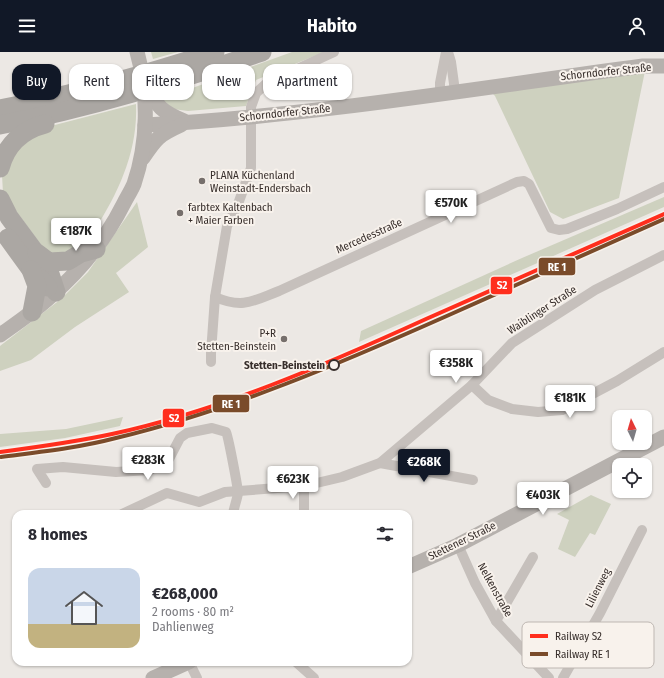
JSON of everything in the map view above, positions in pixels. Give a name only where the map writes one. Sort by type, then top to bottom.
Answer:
[{"type":"highway","points":[[189,64],[215,52]]},
{"type":"highway","points":[[194,68],[262,52]]},
{"type":"highway","points":[[0,110],[69,97]]},
{"type":"highway","points":[[0,125],[70,110],[93,100]]},
{"type":"highway","points":[[0,168],[8,150],[19,137],[35,127],[53,122],[70,110]]},
{"type":"highway","points":[[0,199],[46,285],[56,292]]},
{"type":"highway","points":[[0,227],[33,260],[37,286],[32,312]]},
{"type":"highway","points":[[33,260],[68,262],[81,253],[96,249]]},
{"type":"street","points":[[137,52],[140,64]]},
{"type":"street","points":[[211,362],[210,353],[215,297],[227,226],[238,204],[251,168],[250,117],[256,93],[267,83],[334,52]]},
{"type":"street","points":[[447,52],[451,62],[448,92]]},
{"type":"street","points":[[447,52],[440,83],[448,92]]},
{"type":"street","name":"Schorndorfer Straße","points":[[145,125],[341,108],[642,66],[664,66]]},
{"type":"street","points":[[0,335],[32,312],[56,292],[96,249],[116,220],[133,185],[141,160],[145,125],[144,100]]},
{"type":"street","points":[[154,100],[168,114],[189,122]]},
{"type":"street","points":[[141,160],[155,140],[165,132],[189,122]]},
{"type":"street","name":"Mercedesstraße","points":[[215,297],[237,304],[247,303],[279,291],[517,182],[524,181],[528,184],[551,228],[559,230],[567,229],[616,209],[664,187]]},
{"type":"street","name":"Waiblinger Straße","points":[[131,510],[167,493],[200,502],[225,492],[304,486],[342,477],[380,463],[472,385],[512,344],[595,290],[664,255]]},
{"type":"street","points":[[472,385],[488,400],[512,409],[538,412],[562,410],[617,381],[664,352]]},
{"type":"street","points":[[46,484],[37,470],[63,467],[116,472],[150,470],[169,459],[180,438],[187,434],[212,428],[226,432],[228,435],[238,491],[234,510]]},
{"type":"street","name":"Stettener Straße","points":[[412,565],[458,545],[664,437]]},
{"type":"street","points":[[380,463],[473,480]]},
{"type":"street","points":[[304,486],[304,510]]},
{"type":"street","name":"Lilienweg","points":[[595,622],[642,530]]},
{"type":"street","name":"Nelkenstraße","points":[[458,545],[475,583],[496,621],[522,649]]},
{"type":"street","points":[[496,621],[533,556]]},
{"type":"street","points":[[153,678],[180,666]]},
{"type":"street","points":[[191,666],[197,678]]},
{"type":"street","points":[[300,666],[314,678]]},
{"type":"street","name":"Nelkenstraße","points":[[540,668],[549,678]]},
{"type":"street","name":"Lilienweg","points":[[563,678],[569,668]]},
{"type":"green space","points":[[151,52],[178,52],[153,59]]},
{"type":"green space","points":[[292,52],[324,52],[295,64],[263,64],[263,77],[256,80],[255,83],[255,65]]},
{"type":"green space","points":[[645,71],[619,198],[563,219],[550,212],[495,96],[491,92]]},
{"type":"green space","points":[[202,85],[202,100],[248,100],[246,106],[188,111],[173,109],[163,100],[194,100],[194,87]]},
{"type":"green space","points":[[136,104],[136,120],[131,151],[121,181],[99,223],[100,224],[81,246],[68,254],[47,253],[3,193],[2,175],[8,157],[47,127]]},
{"type":"green space","points":[[664,197],[664,207],[359,342],[361,331],[522,258]]},
{"type":"green space","points":[[137,202],[148,247],[116,273],[129,292],[75,327],[31,360],[0,371],[0,346],[61,299],[88,272]]},
{"type":"green space","points":[[123,417],[120,426],[65,438],[0,447],[0,434],[66,429]]},
{"type":"green space","points":[[591,495],[611,504],[595,535],[590,533],[575,557],[558,549],[569,520],[557,514]]},
{"type":"rail line","name":"S2","points":[[0,452],[70,442],[112,434],[153,424],[233,399],[272,385],[350,353],[664,214]]},
{"type":"transit line","points":[[1,457],[87,444],[159,427],[202,414],[286,384],[368,351],[664,219]]},
{"type":"place","name":"PLANA Küchenland Weinstadt-Endersbach","points":[[202,181]]},
{"type":"place","name":"farbtex Kaltenbach + Maier Farben","points":[[180,213]]},
{"type":"place","name":"P+R Stetten-Beinstein","points":[[284,339]]},
{"type":"place","name":"Stetten-Beinstein","points":[[334,365]]}]
